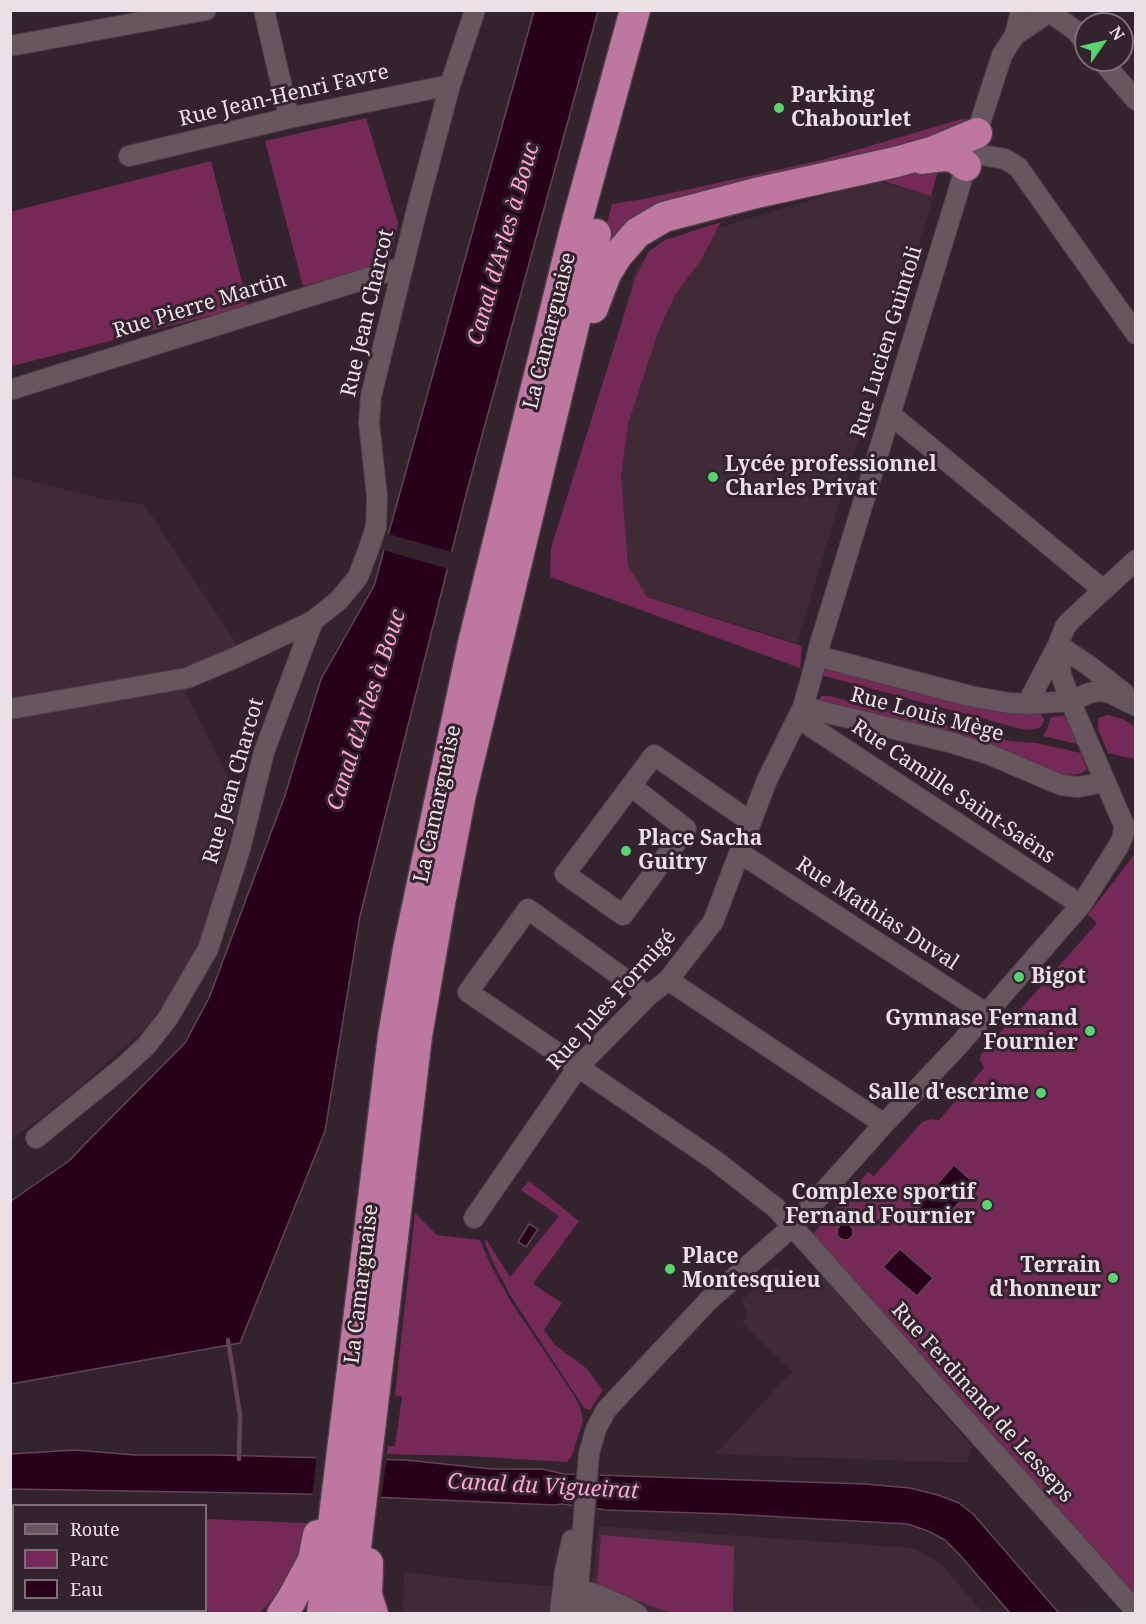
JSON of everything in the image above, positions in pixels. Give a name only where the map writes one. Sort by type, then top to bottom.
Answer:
[{"type":"highway","name":"La Camarguaise","points":[[373,1298],[393,1036],[430,840],[476,631],[576,229],[635,10]]},
{"type":"highway","name":"La Camarguaise","points":[[355,1444],[373,1298],[438,909],[461,794],[625,114],[654,10]]},
{"type":"highway","points":[[523,535],[579,348],[606,274],[617,256],[637,233],[664,217],[756,192],[896,162],[931,152],[971,151]]},
{"type":"highway","points":[[322,1614],[346,1514],[355,1444]]},
{"type":"highway","points":[[348,1614],[346,1514],[355,1444]]},
{"type":"highway","points":[[282,1614],[313,1560],[346,1514]]},
{"type":"highway","points":[[346,1514],[373,1614]]},
{"type":"street","points":[[10,46],[206,10]]},
{"type":"street","points":[[264,10],[289,118]]},
{"type":"street","name":"Rue Jean Charcot","points":[[36,1138],[146,1046],[168,1018],[208,949],[240,849],[264,752],[313,621],[339,600],[358,577],[376,527],[377,496],[369,423],[371,396],[450,85],[475,10]]},
{"type":"street","name":"Rue Lucien Guintoli","points":[[816,662],[971,151],[1002,55],[1015,34],[1020,10]]},
{"type":"street","points":[[1054,12],[1074,31]]},
{"type":"street","name":"Rue Lucien Guintoli","points":[[1015,34],[1054,12]]},
{"type":"street","points":[[1112,72],[1136,100]]},
{"type":"street","name":"Rue Jean-Henri Favre","points":[[129,156],[289,118],[450,85]]},
{"type":"street","points":[[971,151],[1005,159],[1018,167],[1136,334]]},
{"type":"street","name":"Rue Pierre Martin","points":[[10,390],[403,267]]},
{"type":"street","points":[[890,414],[1102,590]]},
{"type":"street","points":[[1027,704],[1065,627],[1136,560]]},
{"type":"street","points":[[10,709],[187,678],[313,621]]},
{"type":"street","points":[[572,1607],[584,1519],[589,1453],[596,1429],[606,1410],[708,1301],[793,1226],[987,1014],[1081,905],[1118,847],[1122,836],[1130,828],[1106,782],[1071,701],[1061,675],[1058,645]]},
{"type":"street","points":[[1058,645],[1088,665],[1136,704]]},
{"type":"street","points":[[816,662],[970,696],[1027,704],[1071,701],[1089,693],[1106,691],[1136,704]]},
{"type":"street","name":"Rue Jules Formigé","points":[[474,1218],[579,1067],[648,996],[668,980],[713,922],[767,780],[801,713],[816,662]]},
{"type":"street","name":"Rue Louis Mège","points":[[801,713],[988,753],[1061,785],[1078,787],[1106,782]]},
{"type":"street","name":"Rue Camille Saint-Saëns","points":[[801,713],[1081,905]]},
{"type":"street","points":[[631,786],[686,829],[623,915],[565,874],[654,755],[752,822]]},
{"type":"street","name":"Rue Mathias Duval","points":[[740,853],[987,1014]]},
{"type":"street","name":"Rue Ferdinand de Lesseps","points":[[648,996],[528,909],[468,992],[712,1159],[776,1208],[1136,1611]]},
{"type":"street","points":[[668,980],[884,1124]]},
{"type":"street","points":[[572,1607],[565,1571],[573,1538],[584,1519]]},
{"type":"street","points":[[572,1607],[595,1594],[637,1614]]},
{"type":"street","points":[[572,1607],[616,1614]]},
{"type":"shaded area","name":"Lycée professionnel Charles Privat","points":[[875,181],[934,196],[797,643],[554,567],[637,264],[690,236]]},
{"type":"shaded area","points":[[11,476],[103,499],[144,504],[237,644],[185,692],[240,801],[204,931],[179,984],[145,1029],[74,1092],[11,1140]]},
{"type":"shaded area","points":[[776,1266],[802,1290],[819,1272],[972,1447],[967,1463],[716,1454],[792,1371],[742,1323],[748,1316],[742,1301]]},
{"type":"shaded area","points":[[599,1526],[913,1548],[941,1564],[983,1613],[403,1614],[404,1572],[482,1581],[591,1589]]},
{"type":"green space","points":[[366,118],[398,223],[389,262],[303,286],[265,141]]},
{"type":"green space","points":[[965,118],[962,129],[713,196],[595,270],[612,204],[822,160]]},
{"type":"green space","points":[[941,160],[931,196],[877,179]]},
{"type":"green space","points":[[211,161],[248,306],[12,366],[10,359],[10,212]]},
{"type":"green space","points":[[721,222],[701,260],[675,295],[658,332],[628,424],[621,477],[628,566],[647,597],[802,646],[800,668],[550,577],[551,548],[636,277],[648,252],[665,240]]},
{"type":"green space","points":[[824,668],[1040,714],[1044,719],[1042,726],[1025,730],[821,675]]},
{"type":"green space","points":[[822,696],[1010,741],[1036,743],[1081,753],[1087,770],[1079,774],[1066,775],[1049,771],[816,702]]},
{"type":"green space","points":[[1108,715],[1123,719],[1135,727],[1135,759],[1108,753],[1098,729],[1098,718]]},
{"type":"green space","points":[[1065,716],[1077,744],[1043,736],[1051,717]]},
{"type":"green space","name":"Complexe sportif Fernand Fournier","points":[[1134,855],[1135,1594],[813,1234],[868,1172],[874,1176],[922,1122],[932,1119],[939,1120],[984,1068],[980,1060],[981,1054],[1097,923],[1088,915]]},
{"type":"green space","points":[[529,1181],[579,1221],[533,1284],[562,1303],[544,1330],[555,1345],[586,1368],[603,1390],[590,1410],[584,1408],[510,1295],[485,1243],[486,1239],[510,1277],[559,1216],[521,1190]]},
{"type":"green space","points":[[415,1213],[437,1235],[480,1240],[511,1302],[580,1407],[583,1421],[572,1455],[567,1462],[387,1454],[388,1446],[395,1446],[402,1397],[395,1395]]},
{"type":"green space","points":[[11,1510],[12,1612],[207,1612],[207,1519],[306,1523],[301,1556],[279,1591],[260,1613],[11,1614]]},
{"type":"green space","points":[[601,1535],[734,1546],[733,1613],[676,1613],[662,1610],[597,1585]]},
{"type":"water","name":"Canal d'Arles à Bouc","points":[[534,11],[598,11],[468,487],[360,916],[325,1131],[240,1343],[11,1384],[11,1201],[69,1161],[185,1043],[209,998],[284,798],[321,679],[374,586]]},
{"type":"water","points":[[954,1165],[975,1184],[939,1225],[918,1206]]},
{"type":"water","points":[[529,1224],[538,1229],[526,1247],[518,1242]]},
{"type":"water","points":[[842,1224],[848,1224],[853,1232],[851,1238],[842,1240],[837,1235],[837,1229]]},
{"type":"water","points":[[900,1249],[933,1278],[917,1296],[883,1267]]},
{"type":"water","name":"Canal du Vigueirat","points":[[75,1450],[135,1455],[406,1460],[491,1469],[542,1469],[564,1474],[865,1484],[910,1488],[959,1503],[973,1514],[1059,1613],[1010,1613],[945,1540],[908,1524],[606,1510],[562,1504],[305,1494],[11,1489],[11,1454]]},
{"type":"pier","points":[[385,533],[455,553],[451,570],[380,549]]},
{"type":"pier","points":[[317,1454],[387,1456],[381,1500],[312,1497]]},
{"type":"pier","points":[[575,1471],[600,1472],[597,1512],[572,1508]]},
{"type":"waterway","points":[[228,1340],[240,1415],[239,1459]]},
{"type":"place","name":"Parking Chabourlet","points":[[779,108]]},
{"type":"place","name":"Lycée professionnel Charles Privat","points":[[713,477]]},
{"type":"place","name":"Place Sacha Guitry","points":[[626,851]]},
{"type":"place","name":"Bigot","points":[[1019,977]]},
{"type":"place","name":"Gymnase Fernand Fournier","points":[[1090,1031]]},
{"type":"place","name":"Salle d'escrime","points":[[1041,1093]]},
{"type":"place","name":"Complexe sportif Fernand Fournier","points":[[987,1205]]},
{"type":"place","name":"Place Montesquieu","points":[[670,1269]]},
{"type":"place","name":"Terrain d'honneur","points":[[1113,1278]]}]
